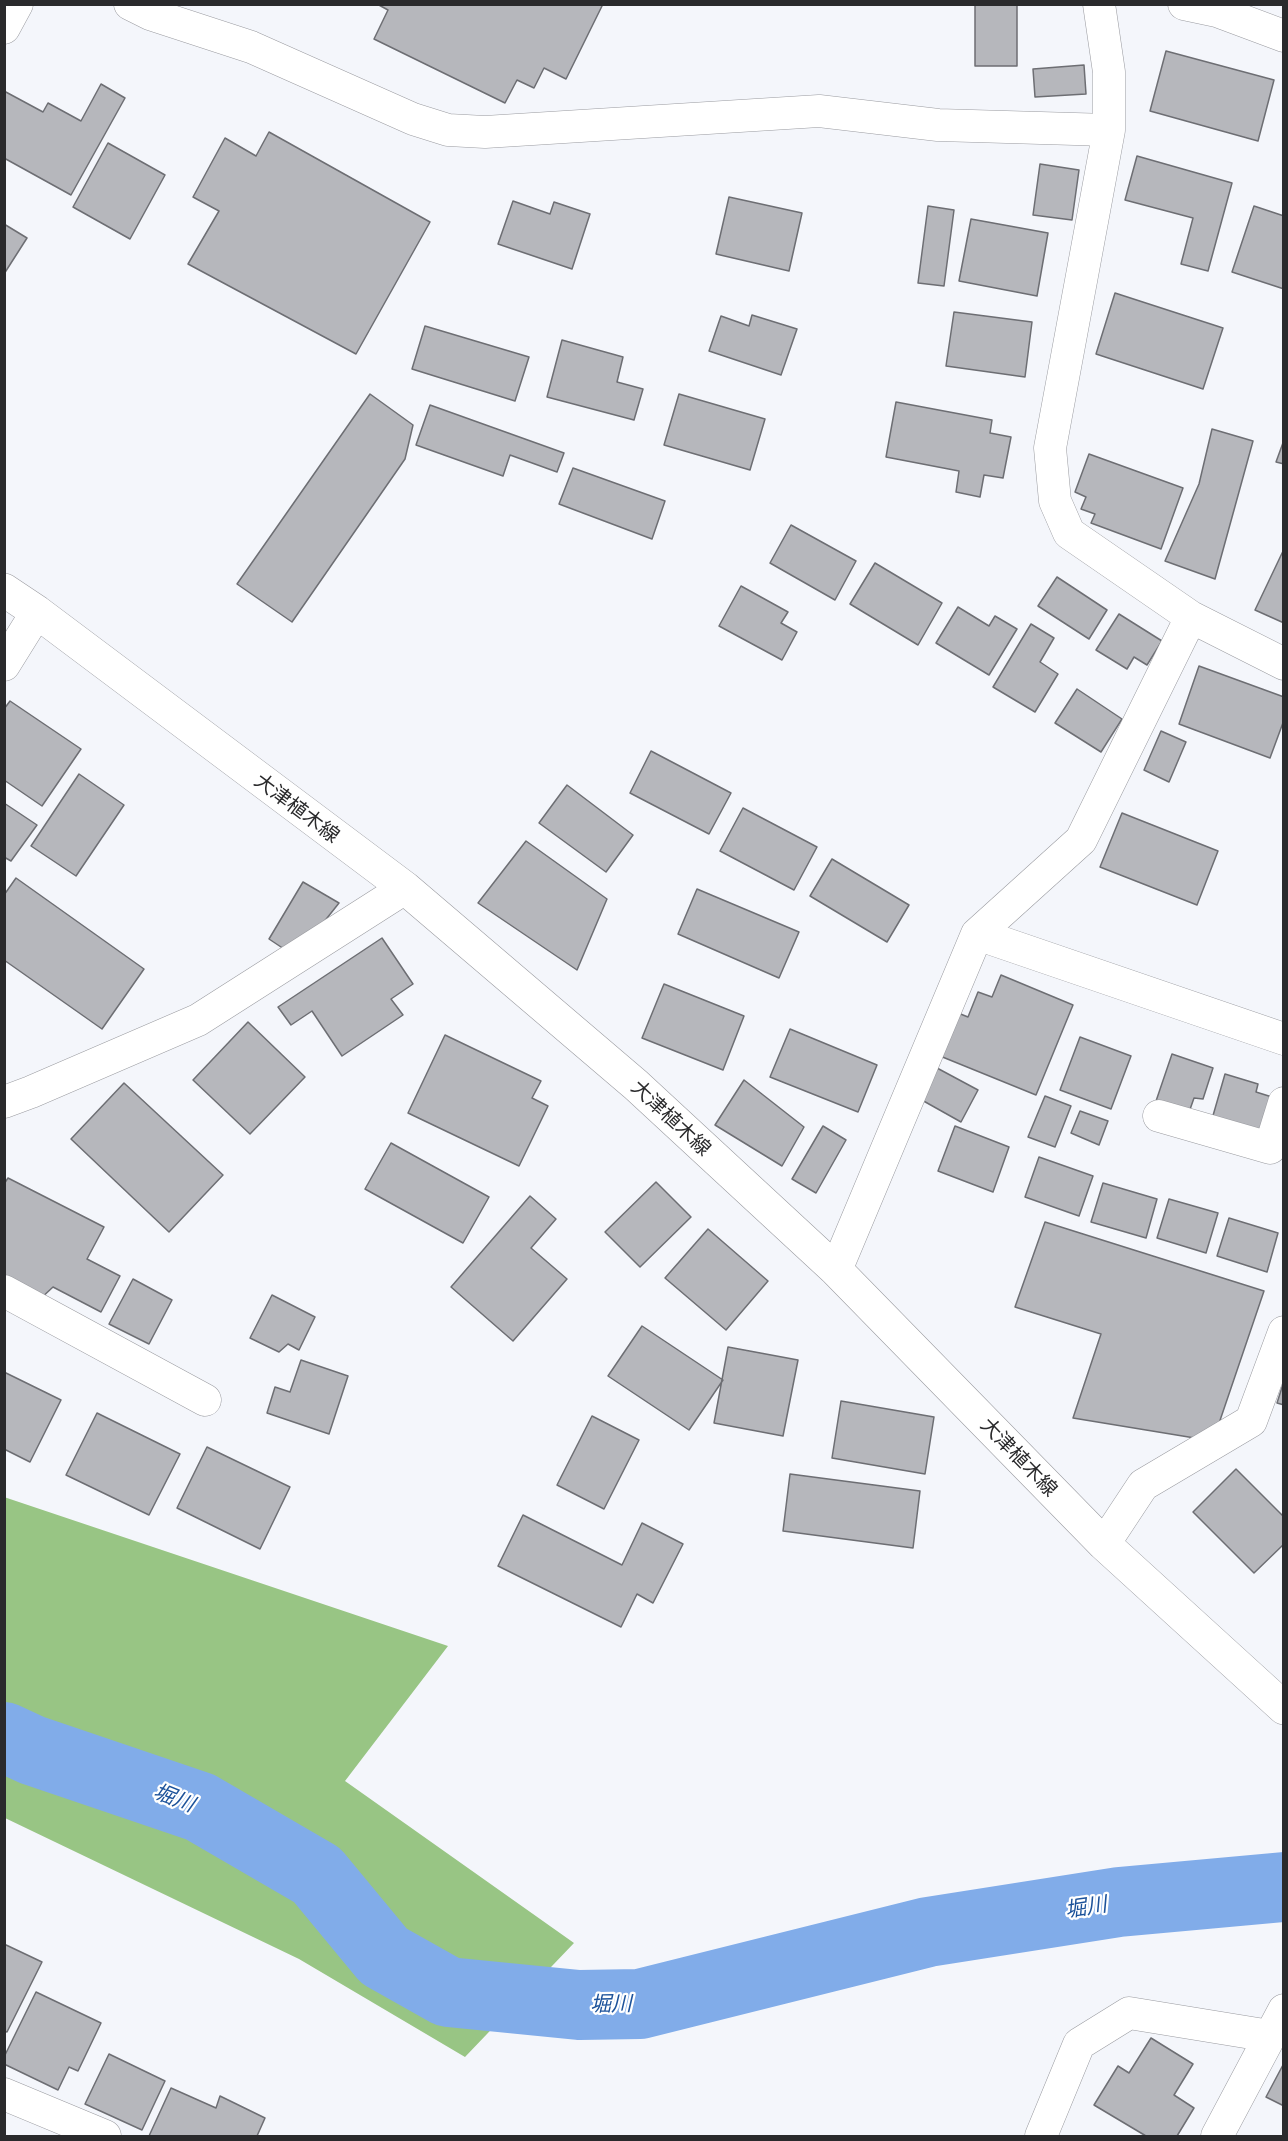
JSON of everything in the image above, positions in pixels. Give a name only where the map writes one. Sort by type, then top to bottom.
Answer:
[{"type":"main road","name":"大津植木線","points":[[4,590],[37,612],[405,888],[636,1085],[836,1270],[1104,1544],[1284,1708]]},
{"type":"street","points":[[4,28],[17,4]]},
{"type":"street","points":[[130,4],[150,14],[251,47],[413,119],[448,130],[485,132],[819,111],[938,125],[1109,130]]},
{"type":"street","points":[[1099,4],[1108,72],[1109,130],[1050,448],[1055,501],[1069,533],[1191,617],[1284,664]]},
{"type":"street","points":[[1184,4],[1217,11],[1284,36]]},
{"type":"street","points":[[4,665],[37,612]]},
{"type":"street","points":[[836,1270],[977,934],[1081,840],[1191,617]]},
{"type":"street","points":[[4,1102],[198,1020],[405,888]]},
{"type":"street","points":[[977,934],[1284,1039]]},
{"type":"street","points":[[1159,1116],[1270,1148],[1284,1103]]},
{"type":"street","points":[[4,1291],[205,1400]]},
{"type":"street","points":[[1104,1544],[1143,1485],[1251,1421],[1284,1332]]},
{"type":"street","points":[[1041,2136],[1079,2044],[1128,2013],[1277,2023],[1217,2136]]},
{"type":"street","points":[[4,2094],[105,2136]]},
{"type":"green space","points":[[4,1497],[448,1646],[345,1781],[574,1943],[465,2057],[299,1959],[5,1818]]},
{"type":"building","points":[[377,4],[603,4],[566,79],[544,68],[534,88],[517,80],[505,103],[374,39],[388,10]]},
{"type":"building","points":[[975,4],[1017,4],[1017,66],[975,66]]},
{"type":"building","points":[[1166,51],[1274,80],[1258,141],[1150,111]]},
{"type":"building","points":[[1084,65],[1086,94],[1035,97],[1033,69]]},
{"type":"building","points":[[101,84],[125,98],[71,195],[4,158],[4,91],[43,112],[48,103],[81,121]]},
{"type":"building","points":[[269,132],[430,222],[356,354],[188,264],[219,211],[193,197],[225,138],[256,156]]},
{"type":"building","points":[[108,143],[165,175],[130,239],[73,207]]},
{"type":"building","points":[[1137,156],[1232,183],[1208,271],[1181,264],[1193,218],[1125,200]]},
{"type":"building","points":[[1040,164],[1079,170],[1072,220],[1033,215]]},
{"type":"building","points":[[729,197],[802,213],[789,271],[716,254]]},
{"type":"building","points":[[513,201],[550,214],[554,202],[590,214],[572,269],[498,244]]},
{"type":"building","points":[[928,206],[954,210],[944,286],[918,283]]},
{"type":"building","points":[[1254,206],[1284,216],[1284,289],[1232,272]]},
{"type":"building","points":[[971,219],[1048,233],[1037,296],[959,281]]},
{"type":"building","points":[[4,224],[27,238],[4,274]]},
{"type":"building","points":[[1115,293],[1223,328],[1203,389],[1096,354]]},
{"type":"building","points":[[954,312],[1032,322],[1025,377],[946,366]]},
{"type":"building","points":[[752,315],[797,329],[781,375],[709,351],[721,316],[749,326]]},
{"type":"building","points":[[425,326],[529,357],[515,401],[412,369]]},
{"type":"building","points":[[562,340],[623,357],[617,382],[643,389],[634,420],[547,397]]},
{"type":"building","points":[[370,394],[413,425],[405,459],[292,622],[237,584]]},
{"type":"building","points":[[679,394],[765,419],[750,470],[664,445]]},
{"type":"building","points":[[896,402],[992,420],[990,433],[1011,437],[1003,478],[984,475],[980,497],[956,492],[959,471],[886,457]]},
{"type":"building","points":[[430,405],[564,453],[557,472],[510,455],[503,476],[416,445]]},
{"type":"building","points":[[1212,429],[1253,441],[1215,579],[1165,561],[1199,484]]},
{"type":"building","points":[[1284,440],[1284,464],[1276,462]]},
{"type":"building","points":[[1089,454],[1183,488],[1161,549],[1091,523],[1095,514],[1081,509],[1086,497],[1075,492]]},
{"type":"building","points":[[573,468],[665,501],[652,539],[559,504]]},
{"type":"building","points":[[791,525],[856,561],[835,600],[770,563]]},
{"type":"building","points":[[1284,549],[1284,623],[1255,610]]},
{"type":"building","points":[[875,563],[942,603],[918,645],[850,604]]},
{"type":"building","points":[[1057,577],[1107,610],[1089,639],[1038,606]]},
{"type":"building","points":[[741,586],[788,612],[781,623],[797,632],[782,660],[719,626]]},
{"type":"building","points":[[958,607],[989,626],[995,616],[1017,629],[989,675],[936,643]]},
{"type":"building","points":[[1119,614],[1162,641],[1147,665],[1134,657],[1127,669],[1096,650]]},
{"type":"building","points":[[1031,624],[1054,638],[1040,662],[1058,674],[1035,712],[993,687]]},
{"type":"building","points":[[1199,666],[1284,697],[1284,720],[1270,758],[1179,724]]},
{"type":"building","points":[[1077,689],[1122,719],[1101,752],[1055,723]]},
{"type":"building","points":[[10,701],[81,749],[42,806],[4,780],[4,709]]},
{"type":"building","points":[[1161,731],[1186,742],[1169,782],[1144,770]]},
{"type":"building","points":[[651,751],[731,793],[709,834],[630,793]]},
{"type":"building","points":[[79,774],[124,805],[76,876],[31,846]]},
{"type":"building","points":[[567,785],[633,835],[606,872],[539,823]]},
{"type":"building","points":[[4,803],[37,825],[11,861],[4,857]]},
{"type":"building","points":[[743,808],[817,847],[794,890],[720,851]]},
{"type":"building","points":[[1122,813],[1218,851],[1197,905],[1100,867]]},
{"type":"building","points":[[526,841],[607,899],[577,970],[478,903]]},
{"type":"building","points":[[832,859],[909,905],[887,942],[810,896]]},
{"type":"building","points":[[16,878],[144,969],[102,1029],[4,960],[4,895]]},
{"type":"building","points":[[303,882],[339,903],[296,957],[269,939]]},
{"type":"building","points":[[697,889],[799,932],[779,978],[678,934]]},
{"type":"building","points":[[382,938],[413,984],[391,999],[403,1015],[342,1056],[312,1011],[291,1025],[278,1007]]},
{"type":"building","points":[[1001,975],[1073,1005],[1036,1095],[940,1056],[958,1013],[968,1017],[978,992],[992,997]]},
{"type":"building","points":[[664,984],[744,1016],[723,1070],[642,1038]]},
{"type":"building","points":[[248,1022],[305,1077],[250,1134],[193,1080]]},
{"type":"building","points":[[790,1029],[877,1065],[858,1112],[770,1077]]},
{"type":"building","points":[[445,1035],[541,1081],[532,1098],[548,1106],[519,1166],[408,1113]]},
{"type":"building","points":[[1080,1037],[1131,1056],[1111,1109],[1060,1090]]},
{"type":"building","points":[[1172,1054],[1213,1068],[1203,1099],[1194,1098],[1187,1118],[1154,1107]]},
{"type":"building","points":[[937,1068],[978,1090],[961,1122],[920,1099]]},
{"type":"building","points":[[1225,1074],[1258,1084],[1256,1092],[1272,1097],[1258,1141],[1210,1126]]},
{"type":"building","points":[[744,1080],[804,1127],[782,1166],[715,1125]]},
{"type":"building","points":[[124,1083],[223,1175],[169,1232],[71,1139]]},
{"type":"building","points":[[1045,1096],[1071,1106],[1055,1147],[1028,1137]]},
{"type":"building","points":[[1080,1111],[1108,1121],[1099,1145],[1071,1133]]},
{"type":"building","points":[[823,1126],[846,1140],[816,1193],[792,1179]]},
{"type":"building","points":[[955,1126],[1009,1147],[993,1192],[938,1171]]},
{"type":"building","points":[[391,1143],[489,1197],[463,1243],[365,1189]]},
{"type":"building","points":[[1039,1157],[1093,1176],[1079,1216],[1025,1197]]},
{"type":"building","points":[[8,1178],[104,1227],[87,1259],[120,1276],[101,1312],[53,1287],[38,1301],[4,1284],[4,1184]]},
{"type":"building","points":[[656,1182],[691,1217],[640,1267],[605,1232]]},
{"type":"building","points":[[1103,1183],[1157,1199],[1146,1238],[1091,1222]]},
{"type":"building","points":[[530,1196],[556,1219],[531,1248],[567,1279],[513,1341],[451,1287]]},
{"type":"building","points":[[1169,1199],[1218,1213],[1206,1253],[1157,1238]]},
{"type":"building","points":[[1229,1218],[1278,1233],[1267,1272],[1217,1256]]},
{"type":"building","points":[[1045,1222],[1264,1291],[1213,1441],[1073,1418],[1101,1334],[1015,1307]]},
{"type":"building","points":[[708,1229],[768,1281],[726,1330],[665,1278]]},
{"type":"building","points":[[133,1279],[172,1300],[149,1344],[109,1324]]},
{"type":"building","points":[[272,1295],[315,1317],[299,1350],[288,1344],[279,1352],[250,1338]]},
{"type":"building","points":[[642,1326],[723,1380],[689,1430],[608,1376]]},
{"type":"building","points":[[728,1347],[798,1360],[783,1436],[714,1423]]},
{"type":"building","points":[[301,1360],[348,1376],[329,1434],[267,1413],[275,1387],[290,1392]]},
{"type":"building","points":[[4,1372],[61,1400],[30,1462],[4,1449]]},
{"type":"building","points":[[1284,1381],[1284,1405],[1277,1403]]},
{"type":"building","points":[[841,1401],[934,1417],[925,1474],[832,1458]]},
{"type":"building","points":[[97,1413],[180,1454],[149,1515],[66,1475]]},
{"type":"building","points":[[592,1416],[639,1440],[604,1509],[557,1485]]},
{"type":"building","points":[[207,1447],[290,1487],[260,1549],[177,1508]]},
{"type":"building","points":[[1236,1469],[1284,1517],[1284,1544],[1254,1573],[1193,1512]]},
{"type":"building","points":[[790,1474],[920,1491],[913,1548],[783,1531]]},
{"type":"building","points":[[523,1515],[622,1565],[642,1523],[683,1544],[653,1603],[637,1594],[621,1627],[498,1566]]},
{"type":"building","points":[[4,1944],[42,1962],[7,2032],[4,2031]]},
{"type":"building","points":[[36,1992],[101,2023],[78,2071],[69,2067],[58,2090],[4,2064],[4,2057]]},
{"type":"building","points":[[1151,2038],[1193,2064],[1174,2095],[1194,2108],[1177,2136],[1146,2136],[1094,2105],[1118,2066],[1129,2073]]},
{"type":"building","points":[[109,2054],[165,2081],[142,2130],[85,2104]]},
{"type":"building","points":[[1284,2063],[1284,2106],[1266,2097]]},
{"type":"building","points":[[171,2088],[216,2108],[220,2096],[265,2118],[257,2136],[149,2136]]},
{"type":"waterway","name":"堀川","points":[[4,1737],[32,1750],[200,1807],[317,1875],[384,1956],[448,1992],[579,2005],[640,2004],[928,1932],[1119,1902],[1284,1887]]}]
